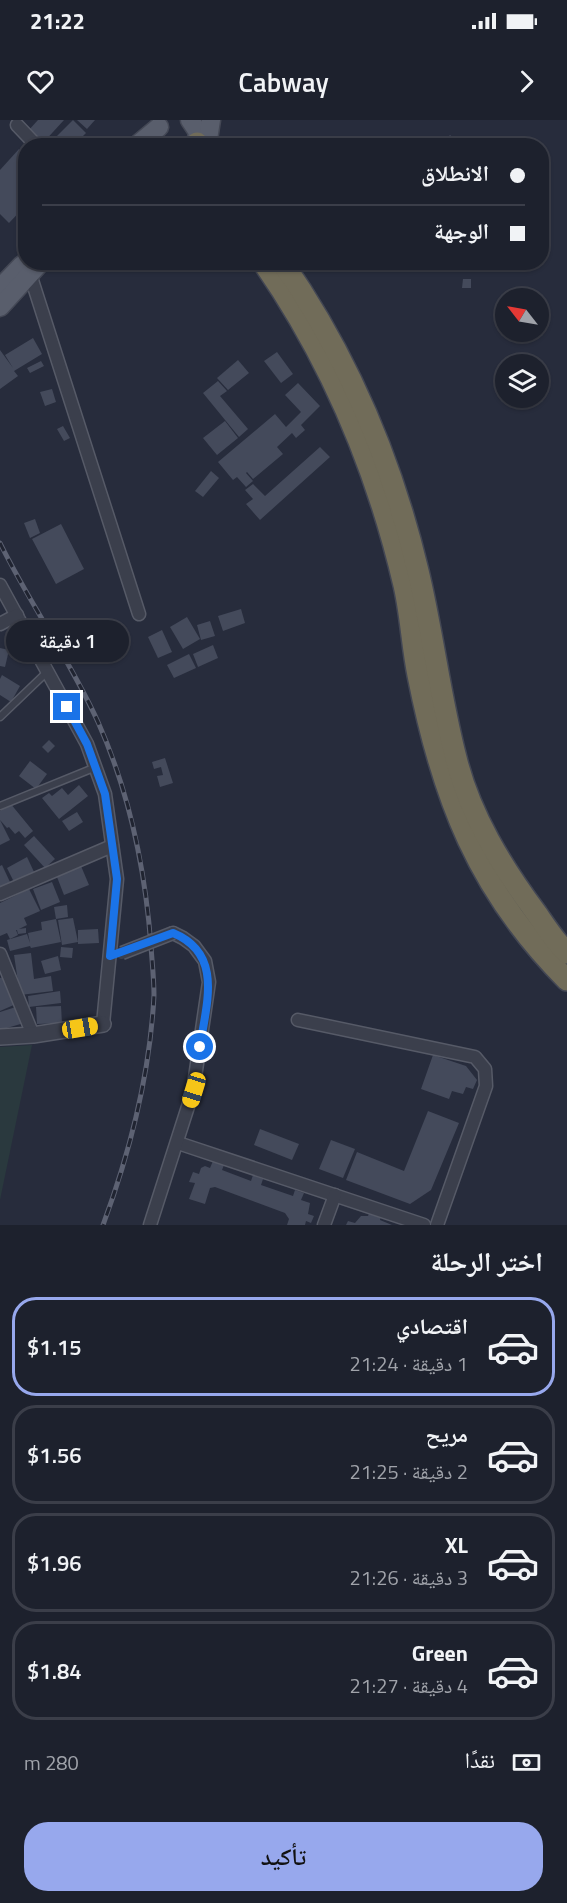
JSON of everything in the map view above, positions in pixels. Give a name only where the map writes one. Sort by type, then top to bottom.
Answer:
[{"type":"highway","points":[[267,270],[310,338],[345,405],[370,468],[405,588],[417,674],[435,754],[457,818],[480,867],[507,910],[567,980]]},
{"type":"highway","points":[[287,270],[336,351],[374,430],[418,571],[456,760],[477,818],[509,876],[567,953]]},
{"type":"main road","points":[[144,138],[161,122]]},
{"type":"main road","points":[[157,138],[161,122]]},
{"type":"main road","points":[[0,288],[26,270]]},
{"type":"main road","points":[[0,307],[29,270]]},
{"type":"street","points":[[17,125],[30,138]]},
{"type":"street","points":[[33,270],[139,614]]},
{"type":"street","points":[[0,585],[87,744],[105,794],[117,879],[116,954],[103,1024],[33,1035],[0,1037]]},
{"type":"street","points":[[0,624],[17,615]]},
{"type":"street","points":[[0,894],[112,846]]},
{"type":"street","points":[[116,954],[173,933],[183,938],[200,953],[205,961],[209,982],[194,1090],[150,1225]]},
{"type":"street","points":[[0,954],[33,1035]]},
{"type":"street","points":[[298,1020],[474,1057],[485,1069],[486,1086],[437,1225]]},
{"type":"street","points":[[178,1143],[424,1225]]},
{"type":"street","points":[[324,1225],[334,1195]]},
{"type":"lane","points":[[0,717],[48,671]]},
{"type":"lane","points":[[0,806],[96,767]]},
{"type":"shaded area","points":[[32,1045],[0,1200],[0,1047]]},
{"type":"building","points":[[38,120],[64,120],[48,138],[36,138],[28,131]]},
{"type":"building","points":[[73,120],[86,133],[81,138],[55,138]]},
{"type":"building","points":[[77,120],[95,120],[87,129]]},
{"type":"building","points":[[18,150],[18,213],[9,223],[0,214],[0,170]]},
{"type":"building","points":[[463,279],[471,279],[471,288],[462,288]]},
{"type":"building","points":[[33,338],[42,354],[14,371],[18,376],[0,389],[0,350],[13,368],[5,355]]},
{"type":"building","points":[[277,352],[293,374],[281,383],[264,361]]},
{"type":"building","points":[[238,360],[249,373],[228,390],[217,378]]},
{"type":"building","points":[[41,361],[44,366],[30,373],[27,368]]},
{"type":"building","points":[[218,381],[227,391],[220,396],[248,429],[239,437],[203,393]]},
{"type":"building","points":[[298,383],[320,406],[301,425],[305,430],[296,438],[292,433],[277,447],[283,454],[253,479],[247,472],[253,481],[246,487],[237,477],[233,480],[218,462],[275,414],[286,427],[301,412],[285,395]]},
{"type":"building","points":[[52,389],[56,402],[45,406],[40,392]]},
{"type":"building","points":[[225,421],[238,438],[217,455],[203,438]]},
{"type":"building","points":[[63,426],[70,438],[64,441],[57,429]]},
{"type":"building","points":[[320,447],[330,457],[260,520],[246,504],[253,499],[245,490],[253,484],[265,496]]},
{"type":"building","points":[[211,471],[219,478],[203,497],[195,491]]},
{"type":"building","points":[[35,519],[40,533],[30,538],[24,523]]},
{"type":"building","points":[[61,524],[84,569],[56,584],[32,539]]},
{"type":"building","points":[[241,609],[245,623],[223,631],[218,616]]},
{"type":"building","points":[[187,617],[200,639],[183,649],[170,627]]},
{"type":"building","points":[[210,621],[215,636],[201,640],[197,625]]},
{"type":"building","points":[[162,630],[172,652],[158,658],[148,637]]},
{"type":"building","points":[[213,645],[218,658],[198,667],[193,654]]},
{"type":"building","points":[[0,648],[9,650],[5,667],[0,666]]},
{"type":"building","points":[[189,654],[196,668],[174,678],[167,665]]},
{"type":"building","points":[[2,675],[20,686],[11,702],[0,695]]},
{"type":"building","points":[[49,740],[55,746],[48,753],[42,747]]},
{"type":"building","points":[[165,758],[173,783],[160,787],[157,776],[163,775],[161,767],[154,769],[152,762]]},
{"type":"building","points":[[30,761],[47,774],[36,789],[19,776]]},
{"type":"building","points":[[79,785],[88,796],[59,819],[42,798],[49,793],[52,796],[62,788],[68,795]]},
{"type":"building","points":[[10,803],[33,831],[25,838],[19,831],[15,834],[0,820],[0,811]]},
{"type":"building","points":[[77,812],[83,822],[69,831],[62,821]]},
{"type":"building","points":[[0,820],[10,840],[0,845]]},
{"type":"building","points":[[34,836],[55,859],[45,868],[24,845]]},
{"type":"building","points":[[27,857],[35,874],[15,884],[7,868]]},
{"type":"building","points":[[2,865],[10,882],[0,887],[0,866]]},
{"type":"building","points":[[81,866],[89,885],[64,895],[57,877]]},
{"type":"building","points":[[52,882],[60,902],[41,910],[33,889]]},
{"type":"building","points":[[29,889],[40,911],[24,918],[27,925],[19,929],[26,928],[26,933],[18,934],[16,930],[18,935],[10,939],[7,933],[0,936],[0,903]]},
{"type":"building","points":[[67,905],[68,917],[56,919],[54,907]]},
{"type":"building","points":[[73,918],[78,942],[62,945],[58,920]]},
{"type":"building","points":[[56,919],[61,942],[10,951],[7,940],[27,934],[30,943],[28,933],[42,930],[41,922]]},
{"type":"building","points":[[98,929],[99,943],[78,944],[78,930]]},
{"type":"building","points":[[61,947],[73,948],[72,958],[60,957]]},
{"type":"building","points":[[31,953],[34,979],[51,976],[53,991],[20,995],[14,955]]},
{"type":"building","points":[[58,956],[61,970],[45,974],[41,961]]},
{"type":"building","points":[[4,977],[16,1004],[0,1011],[0,978]]},
{"type":"building","points":[[60,991],[61,1003],[29,1007],[28,996]]},
{"type":"building","points":[[19,1006],[24,1023],[0,1030],[0,1012]]},
{"type":"building","points":[[61,1006],[62,1023],[37,1024],[36,1007]]},
{"type":"building","points":[[433,1055],[466,1066],[477,1080],[473,1089],[466,1087],[463,1094],[452,1091],[449,1099],[421,1089]]},
{"type":"building","points":[[428,1111],[459,1123],[431,1190],[410,1204],[346,1180],[357,1152],[404,1171]]},
{"type":"building","points":[[260,1129],[299,1144],[292,1160],[254,1145]]},
{"type":"building","points":[[331,1140],[355,1149],[343,1178],[319,1169]]},
{"type":"building","points":[[213,1161],[224,1165],[222,1170],[251,1181],[253,1175],[263,1179],[261,1185],[293,1196],[295,1190],[304,1193],[301,1200],[310,1203],[308,1214],[314,1216],[311,1223],[306,1221],[305,1225],[287,1225],[289,1219],[285,1213],[215,1187],[210,1188],[205,1204],[189,1199],[195,1183],[189,1182],[193,1172],[199,1174],[201,1168],[205,1166],[210,1168]]},
{"type":"building","points":[[370,1211],[381,1215],[380,1220],[392,1225],[346,1225],[348,1221],[355,1223],[361,1216],[368,1216]]},
{"type":"railway","points":[[0,543],[75,676],[98,722],[127,804],[145,888],[154,989],[152,1025],[143,1083],[130,1141],[103,1225]]},
{"type":"route","points":[[67,707],[87,744],[105,794],[117,879],[110,956],[173,933],[194,946],[205,961],[209,982],[200,1047]]}]
